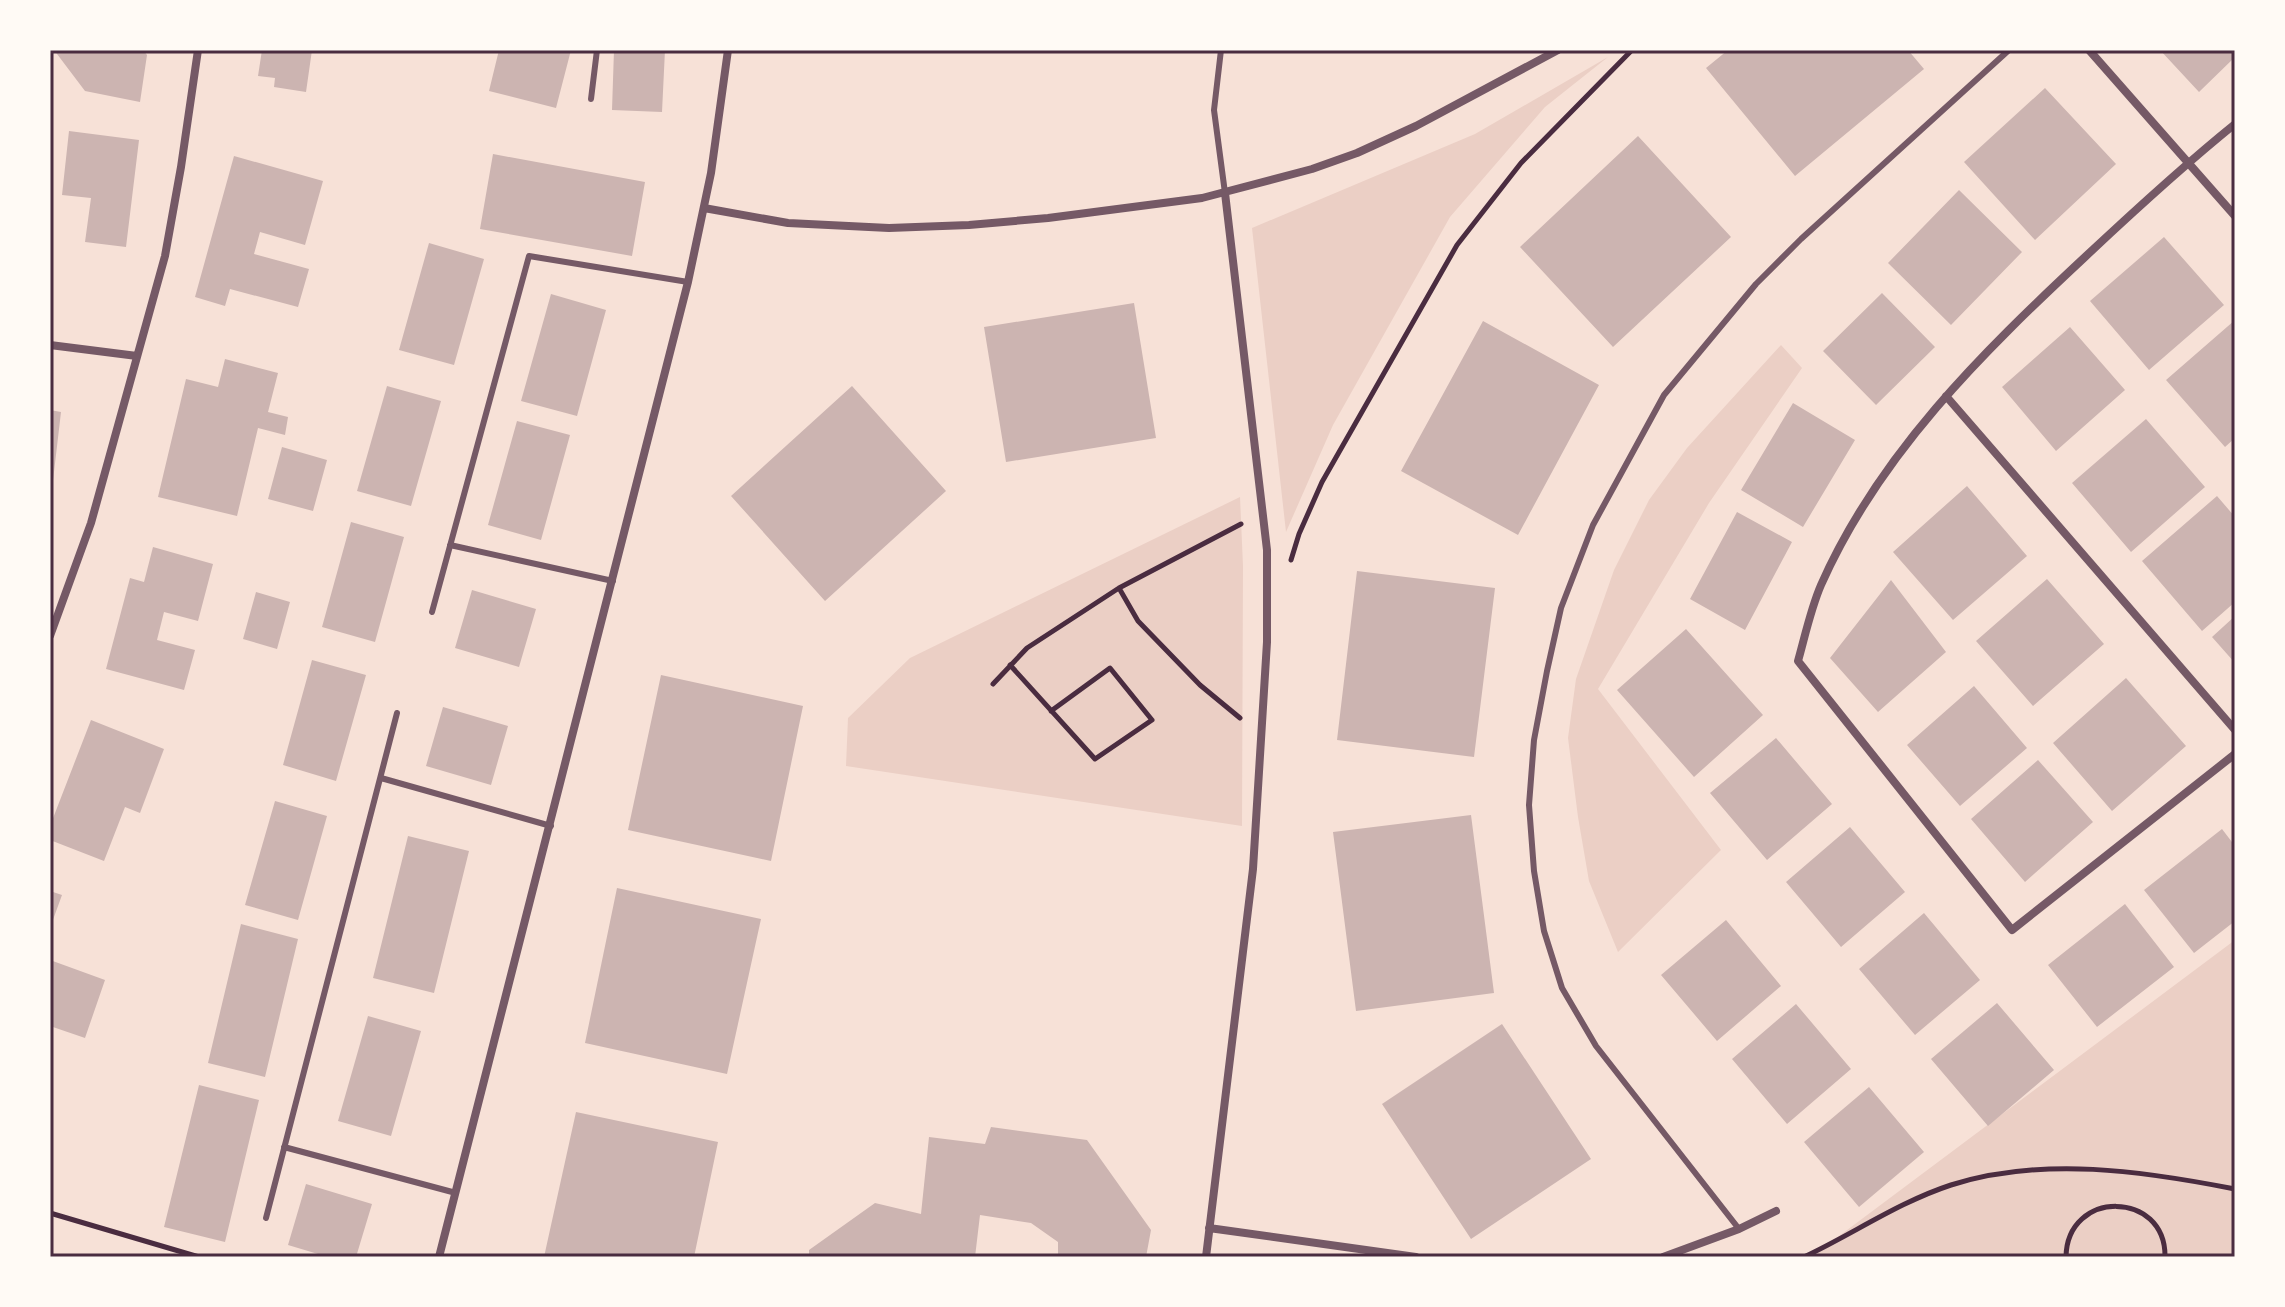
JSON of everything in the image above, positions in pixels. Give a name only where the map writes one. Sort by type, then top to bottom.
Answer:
[{"type":"street","points":[[50,636],[91,523],[165,256],[198,50]]},
{"type":"street","points":[[439,1257],[688,282],[704,208],[728,50]]},
{"type":"street","points":[[704,208],[788,223],[889,228],[1048,218],[1173,203],[1225,193],[1357,153],[1416,126],[1558,50]]},
{"type":"street","points":[[2089,50],[2235,216]]},
{"type":"street","points":[[2235,124],[2188,162],[2045,294],[1946,396],[1888,467],[1820,587],[1798,661],[2012,930],[2235,754]]},
{"type":"street","points":[[1206,1257],[1253,869],[1267,627],[1267,550],[1225,193]]},
{"type":"street","points":[[50,345],[137,356]]},
{"type":"street","points":[[1946,396],[2235,730]]},
{"type":"street","points":[[1663,1257],[1739,1229],[1776,1211]]},
{"type":"street","points":[[1209,1228],[1416,1257]]},
{"type":"lane","points":[[591,99],[597,50]]},
{"type":"lane","points":[[1221,50],[1214,110],[1225,193]]},
{"type":"lane","points":[[1739,1229],[1596,1046],[1562,988],[1544,931],[1534,871],[1529,805],[1534,740],[1561,608],[1593,525],[1625,464],[1664,395],[1707,341],[1756,284],[1801,239],[2009,50]]},
{"type":"lane","points":[[432,612],[529,256],[688,282]]},
{"type":"lane","points":[[450,545],[613,581]]},
{"type":"lane","points":[[266,1218],[397,713]]},
{"type":"lane","points":[[381,778],[551,826]]},
{"type":"lane","points":[[284,1147],[456,1193]]},
{"type":"path","points":[[1287,574],[1299,534],[1322,482],[1457,245],[1521,163],[1632,50]]},
{"type":"path","points":[[993,684],[1027,648],[1119,588],[1263,511]]},
{"type":"path","points":[[1119,588],[1138,621],[1200,685],[1262,736]]},
{"type":"path","points":[[1010,665],[1051,711],[1095,759],[1152,720],[1110,668],[1051,711]]},
{"type":"path","points":[[1804,1257],[1887,1213],[1950,1186],[1995,1174],[2051,1169],[2096,1170],[2179,1178],[2235,1189]]},
{"type":"path","points":[[2066,1257],[2069,1236],[2090,1212],[2106,1206],[2123,1206],[2149,1218],[2160,1232],[2165,1257]]},
{"type":"path","points":[[50,1213],[199,1257]]},
{"type":"shaded area","points":[[1608,57],[1545,107],[1450,217],[1333,425],[1286,532],[1252,228],[1475,134]]},
{"type":"shaded area","points":[[1781,345],[1802,368],[1709,503],[1598,689],[1721,850],[1618,952],[1589,881],[1578,817],[1568,738],[1576,679],[1614,570],[1649,500],[1687,448]]},
{"type":"shaded area","points":[[1240,497],[1243,566],[1242,826],[846,766],[848,718],[910,658]]},
{"type":"shaded area","points":[[2235,940],[2235,1257],[1811,1257]]},
{"type":"building","points":[[54,50],[143,50],[147,55],[140,102],[85,91]]},
{"type":"building","points":[[262,50],[312,50],[306,92],[274,87],[275,78],[258,76]]},
{"type":"building","points":[[499,50],[571,50],[556,108],[489,91]]},
{"type":"building","points":[[614,50],[665,50],[662,112],[612,110]]},
{"type":"building","points":[[1728,50],[1908,50],[1924,69],[1795,176],[1706,68]]},
{"type":"building","points":[[2160,50],[2235,50],[2235,57],[2199,92]]},
{"type":"building","points":[[2045,88],[2116,164],[2035,240],[1964,162]]},
{"type":"building","points":[[69,131],[139,140],[126,247],[85,242],[91,198],[62,195]]},
{"type":"building","points":[[1638,136],[1731,237],[1613,347],[1520,247]]},
{"type":"building","points":[[493,154],[645,182],[632,256],[480,229]]},
{"type":"building","points":[[234,156],[323,181],[305,245],[260,232],[254,254],[309,269],[298,307],[230,289],[225,306],[195,297]]},
{"type":"building","points":[[1959,190],[2022,252],[1951,325],[1888,263]]},
{"type":"building","points":[[2164,237],[2224,305],[2149,370],[2090,301]]},
{"type":"building","points":[[429,243],[484,259],[454,365],[399,350]]},
{"type":"building","points":[[1882,293],[1935,347],[1876,405],[1823,351]]},
{"type":"building","points":[[551,294],[606,310],[577,416],[521,401]]},
{"type":"building","points":[[1134,303],[1156,438],[1006,462],[984,327]]},
{"type":"building","points":[[2235,320],[2235,438],[2225,447],[2166,380]]},
{"type":"building","points":[[1483,321],[1599,385],[1518,535],[1401,471]]},
{"type":"building","points":[[2070,327],[2125,390],[2056,451],[2002,387]]},
{"type":"building","points":[[225,359],[278,373],[268,412],[288,417],[285,435],[258,428],[237,516],[158,497],[186,379],[218,387]]},
{"type":"building","points":[[387,386],[441,401],[411,506],[357,491]]},
{"type":"building","points":[[852,386],[946,491],[825,601],[731,496]]},
{"type":"building","points":[[1793,403],[1855,440],[1803,527],[1741,490]]},
{"type":"building","points":[[50,410],[61,412],[52,489],[50,489]]},
{"type":"building","points":[[2146,419],[2205,487],[2131,552],[2072,483]]},
{"type":"building","points":[[517,421],[570,435],[541,540],[488,525]]},
{"type":"building","points":[[282,447],[327,460],[313,511],[268,499]]},
{"type":"building","points":[[1967,486],[2027,556],[1953,620],[1893,552]]},
{"type":"building","points":[[2217,496],[2235,517],[2235,602],[2202,631],[2142,561]]},
{"type":"building","points":[[1737,512],[1792,542],[1745,630],[1690,599]]},
{"type":"building","points":[[351,522],[404,537],[375,642],[322,627]]},
{"type":"building","points":[[153,547],[213,564],[198,621],[164,612],[157,640],[195,650],[184,690],[106,669],[130,578],[144,582]]},
{"type":"building","points":[[1357,571],[1495,588],[1474,757],[1337,740]]},
{"type":"building","points":[[2047,579],[2104,644],[2033,706],[1976,641]]},
{"type":"building","points":[[1891,580],[1946,652],[1878,712],[1830,658]]},
{"type":"building","points":[[472,590],[536,609],[519,667],[455,648]]},
{"type":"building","points":[[256,592],[290,602],[277,649],[243,639]]},
{"type":"building","points":[[2235,616],[2235,663],[2212,637]]},
{"type":"building","points":[[1686,629],[1763,715],[1694,777],[1617,690]]},
{"type":"building","points":[[312,660],[366,675],[336,781],[283,765]]},
{"type":"building","points":[[661,675],[803,706],[771,861],[628,830]]},
{"type":"building","points":[[2126,678],[2186,746],[2112,811],[2053,743]]},
{"type":"building","points":[[1974,686],[2027,748],[1960,806],[1907,745]]},
{"type":"building","points":[[443,707],[508,726],[491,785],[426,766]]},
{"type":"building","points":[[91,720],[164,749],[140,813],[125,807],[104,861],[50,840],[50,826]]},
{"type":"building","points":[[1776,738],[1832,804],[1767,860],[1710,793]]},
{"type":"building","points":[[2038,760],[2093,822],[2025,882],[1971,819]]},
{"type":"building","points":[[275,801],[327,816],[298,920],[245,905]]},
{"type":"building","points":[[1471,815],[1494,993],[1356,1011],[1333,832]]},
{"type":"building","points":[[1850,827],[1905,892],[1841,947],[1786,882]]},
{"type":"building","points":[[2222,829],[2235,846],[2235,921],[2194,953],[2144,890]]},
{"type":"building","points":[[408,836],[469,851],[434,993],[373,978]]},
{"type":"building","points":[[617,888],[761,919],[727,1074],[585,1043]]},
{"type":"building","points":[[50,891],[62,895],[50,928]]},
{"type":"building","points":[[2125,904],[2174,967],[2097,1027],[2048,965]]},
{"type":"building","points":[[1924,913],[1980,980],[1915,1035],[1859,969]]},
{"type":"building","points":[[1726,920],[1781,986],[1717,1041],[1661,975]]},
{"type":"building","points":[[241,924],[298,939],[265,1077],[208,1063]]},
{"type":"building","points":[[50,960],[105,980],[85,1038],[50,1026]]},
{"type":"building","points":[[1997,1003],[2054,1070],[1988,1126],[1931,1059]]},
{"type":"building","points":[[1796,1004],[1851,1069],[1787,1124],[1732,1059]]},
{"type":"building","points":[[368,1016],[421,1031],[391,1136],[338,1121]]},
{"type":"building","points":[[1502,1024],[1591,1159],[1471,1239],[1382,1104]]},
{"type":"building","points":[[199,1085],[259,1100],[225,1242],[164,1227]]},
{"type":"building","points":[[1869,1087],[1924,1152],[1859,1207],[1804,1142]]},
{"type":"building","points":[[576,1112],[718,1142],[694,1257],[544,1257]]},
{"type":"building","points":[[991,1127],[1087,1140],[1151,1230],[1146,1257],[1058,1257],[1058,1242],[1031,1223],[980,1215],[975,1257],[809,1257],[809,1250],[875,1203],[921,1214],[929,1137],[985,1144]]},
{"type":"building","points":[[306,1184],[372,1204],[356,1257],[328,1257],[288,1245]]}]
